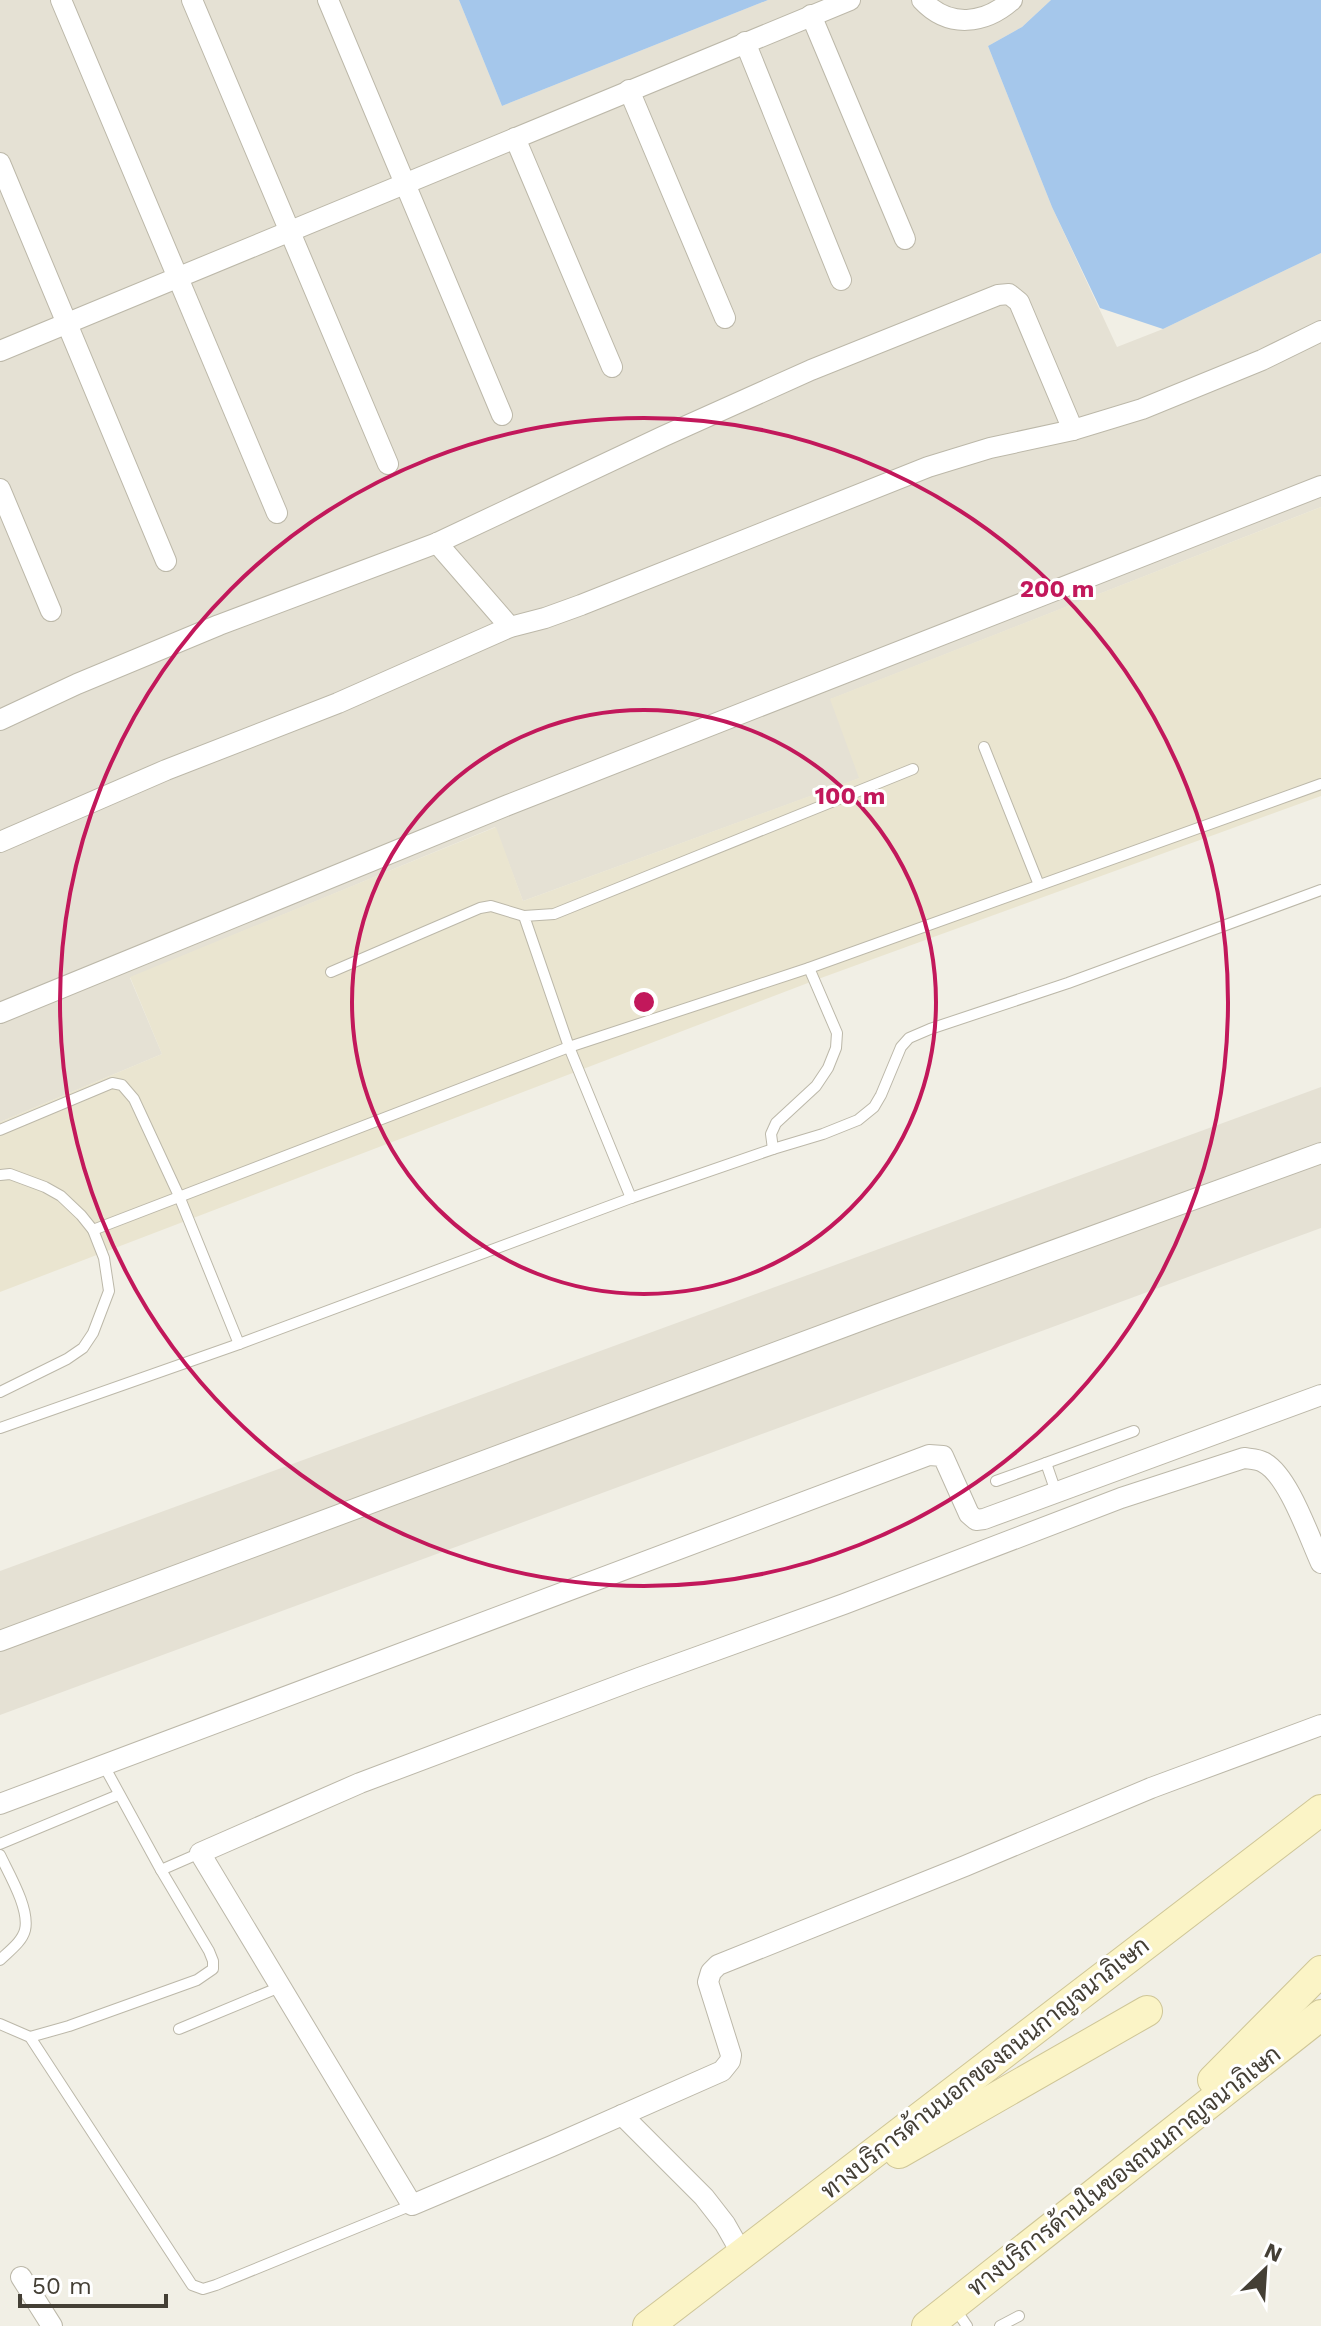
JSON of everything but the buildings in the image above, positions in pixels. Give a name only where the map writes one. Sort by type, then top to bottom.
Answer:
[{"type":"main road","name":"ทางบริการด้านนอกของถนนกาญจนาภิเษก","points":[[648,2326],[1321,1810]]},
{"type":"main road","points":[[1119,2175],[1321,1971]]},
{"type":"main road","points":[[797,2212],[1147,2011]]},
{"type":"main road","name":"ทางบริการด้านในของถนนกาญจนาภิเษก","points":[[927,2326],[960,2316],[1119,2175],[1321,2015]]},
{"type":"street","points":[[61,0],[277,513]]},
{"type":"street","points":[[192,0],[388,464]]},
{"type":"street","points":[[328,0],[502,415]]},
{"type":"street","points":[[0,351],[850,0]]},
{"type":"street","points":[[922,0],[945,16],[969,21],[992,15],[1012,0]]},
{"type":"street","points":[[811,15],[905,239]]},
{"type":"street","points":[[745,42],[841,280]]},
{"type":"street","points":[[629,90],[725,318]]},
{"type":"street","points":[[515,138],[612,367]]},
{"type":"street","points":[[0,163],[166,561]]},
{"type":"street","points":[[0,720],[219,625],[437,543],[811,370],[998,295],[1009,294],[1019,302],[1073,430]]},
{"type":"street","points":[[0,842],[166,770],[338,703],[510,627],[581,605],[928,467],[1142,409],[1262,360],[1321,331]]},
{"type":"street","points":[[0,1013],[508,805],[1321,486]]},
{"type":"street","points":[[0,489],[51,611]]},
{"type":"street","points":[[437,543],[510,627]]},
{"type":"street","points":[[0,1641],[861,1320],[1321,1153]]},
{"type":"street","points":[[0,1804],[929,1455],[943,1456],[969,1514],[976,1520],[1321,1395]]},
{"type":"street","points":[[1321,1563],[1284,1481],[1261,1460],[1244,1458],[1121,1498],[360,1783],[200,1853],[412,2205],[722,2071],[731,2055],[708,1982],[711,1972],[718,1965],[1151,1788],[1321,1725]]},
{"type":"street","points":[[622,2115],[704,2197],[725,2224],[742,2254]]},
{"type":"street","points":[[21,2277],[52,2326]]},
{"type":"lane","points":[[984,747],[1039,885]]},
{"type":"lane","points":[[331,972],[480,908],[491,906],[524,916],[554,914],[913,769]]},
{"type":"lane","points":[[93,1230],[569,1047],[809,968],[1321,784]]},
{"type":"lane","points":[[0,1428],[239,1344],[631,1198],[858,1120],[881,1095],[895,1059],[909,1038],[1321,890]]},
{"type":"lane","points":[[524,916],[569,1047],[631,1198]]},
{"type":"lane","points":[[773,1149],[771,1134],[776,1123],[816,1086],[836,1048],[837,1033],[809,968]]},
{"type":"lane","points":[[0,1130],[112,1083],[126,1089],[134,1099],[179,1196],[239,1344]]},
{"type":"lane","points":[[0,1175],[10,1174],[30,1180],[61,1196],[93,1230],[104,1258],[109,1291],[93,1333],[83,1348],[0,1392]]},
{"type":"lane","points":[[996,1481],[1134,1431]]},
{"type":"lane","points":[[1046,1463],[1056,1492]]},
{"type":"lane","points":[[30,2037],[197,1980],[213,1969],[209,1951],[103,1764]]},
{"type":"lane","points":[[0,1844],[118,1795]]},
{"type":"lane","points":[[161,1870],[200,1853]]},
{"type":"lane","points":[[0,1855],[23,1906],[25,1929],[19,1942],[0,1960]]},
{"type":"lane","points":[[179,2029],[280,1987]]},
{"type":"lane","points":[[0,2024],[30,2037],[192,2285],[203,2289],[216,2285],[412,2205]]},
{"type":"lane","points":[[1000,2326],[1019,2316]]},
{"type":"shaded area","points":[[0,0],[459,0],[502,106],[768,0],[1051,0],[1022,27],[988,46],[1052,207],[1117,347],[1163,329],[1321,253],[1321,507],[831,699],[860,778],[523,901],[495,827],[130,978],[162,1054],[0,1122]]},
{"type":"shaded area","points":[[1321,507],[1321,796],[821,978],[0,1292],[0,1122],[162,1054],[130,977],[496,827],[523,901],[859,778],[830,699]]},
{"type":"shaded area","points":[[1321,1087],[1321,1228],[0,1715],[0,1571]]},
{"type":"water","points":[[459,0],[768,0],[502,106]]},
{"type":"water","points":[[1051,0],[1321,0],[1321,253],[1163,329],[1100,308],[1052,207],[988,46],[1022,27]]}]
